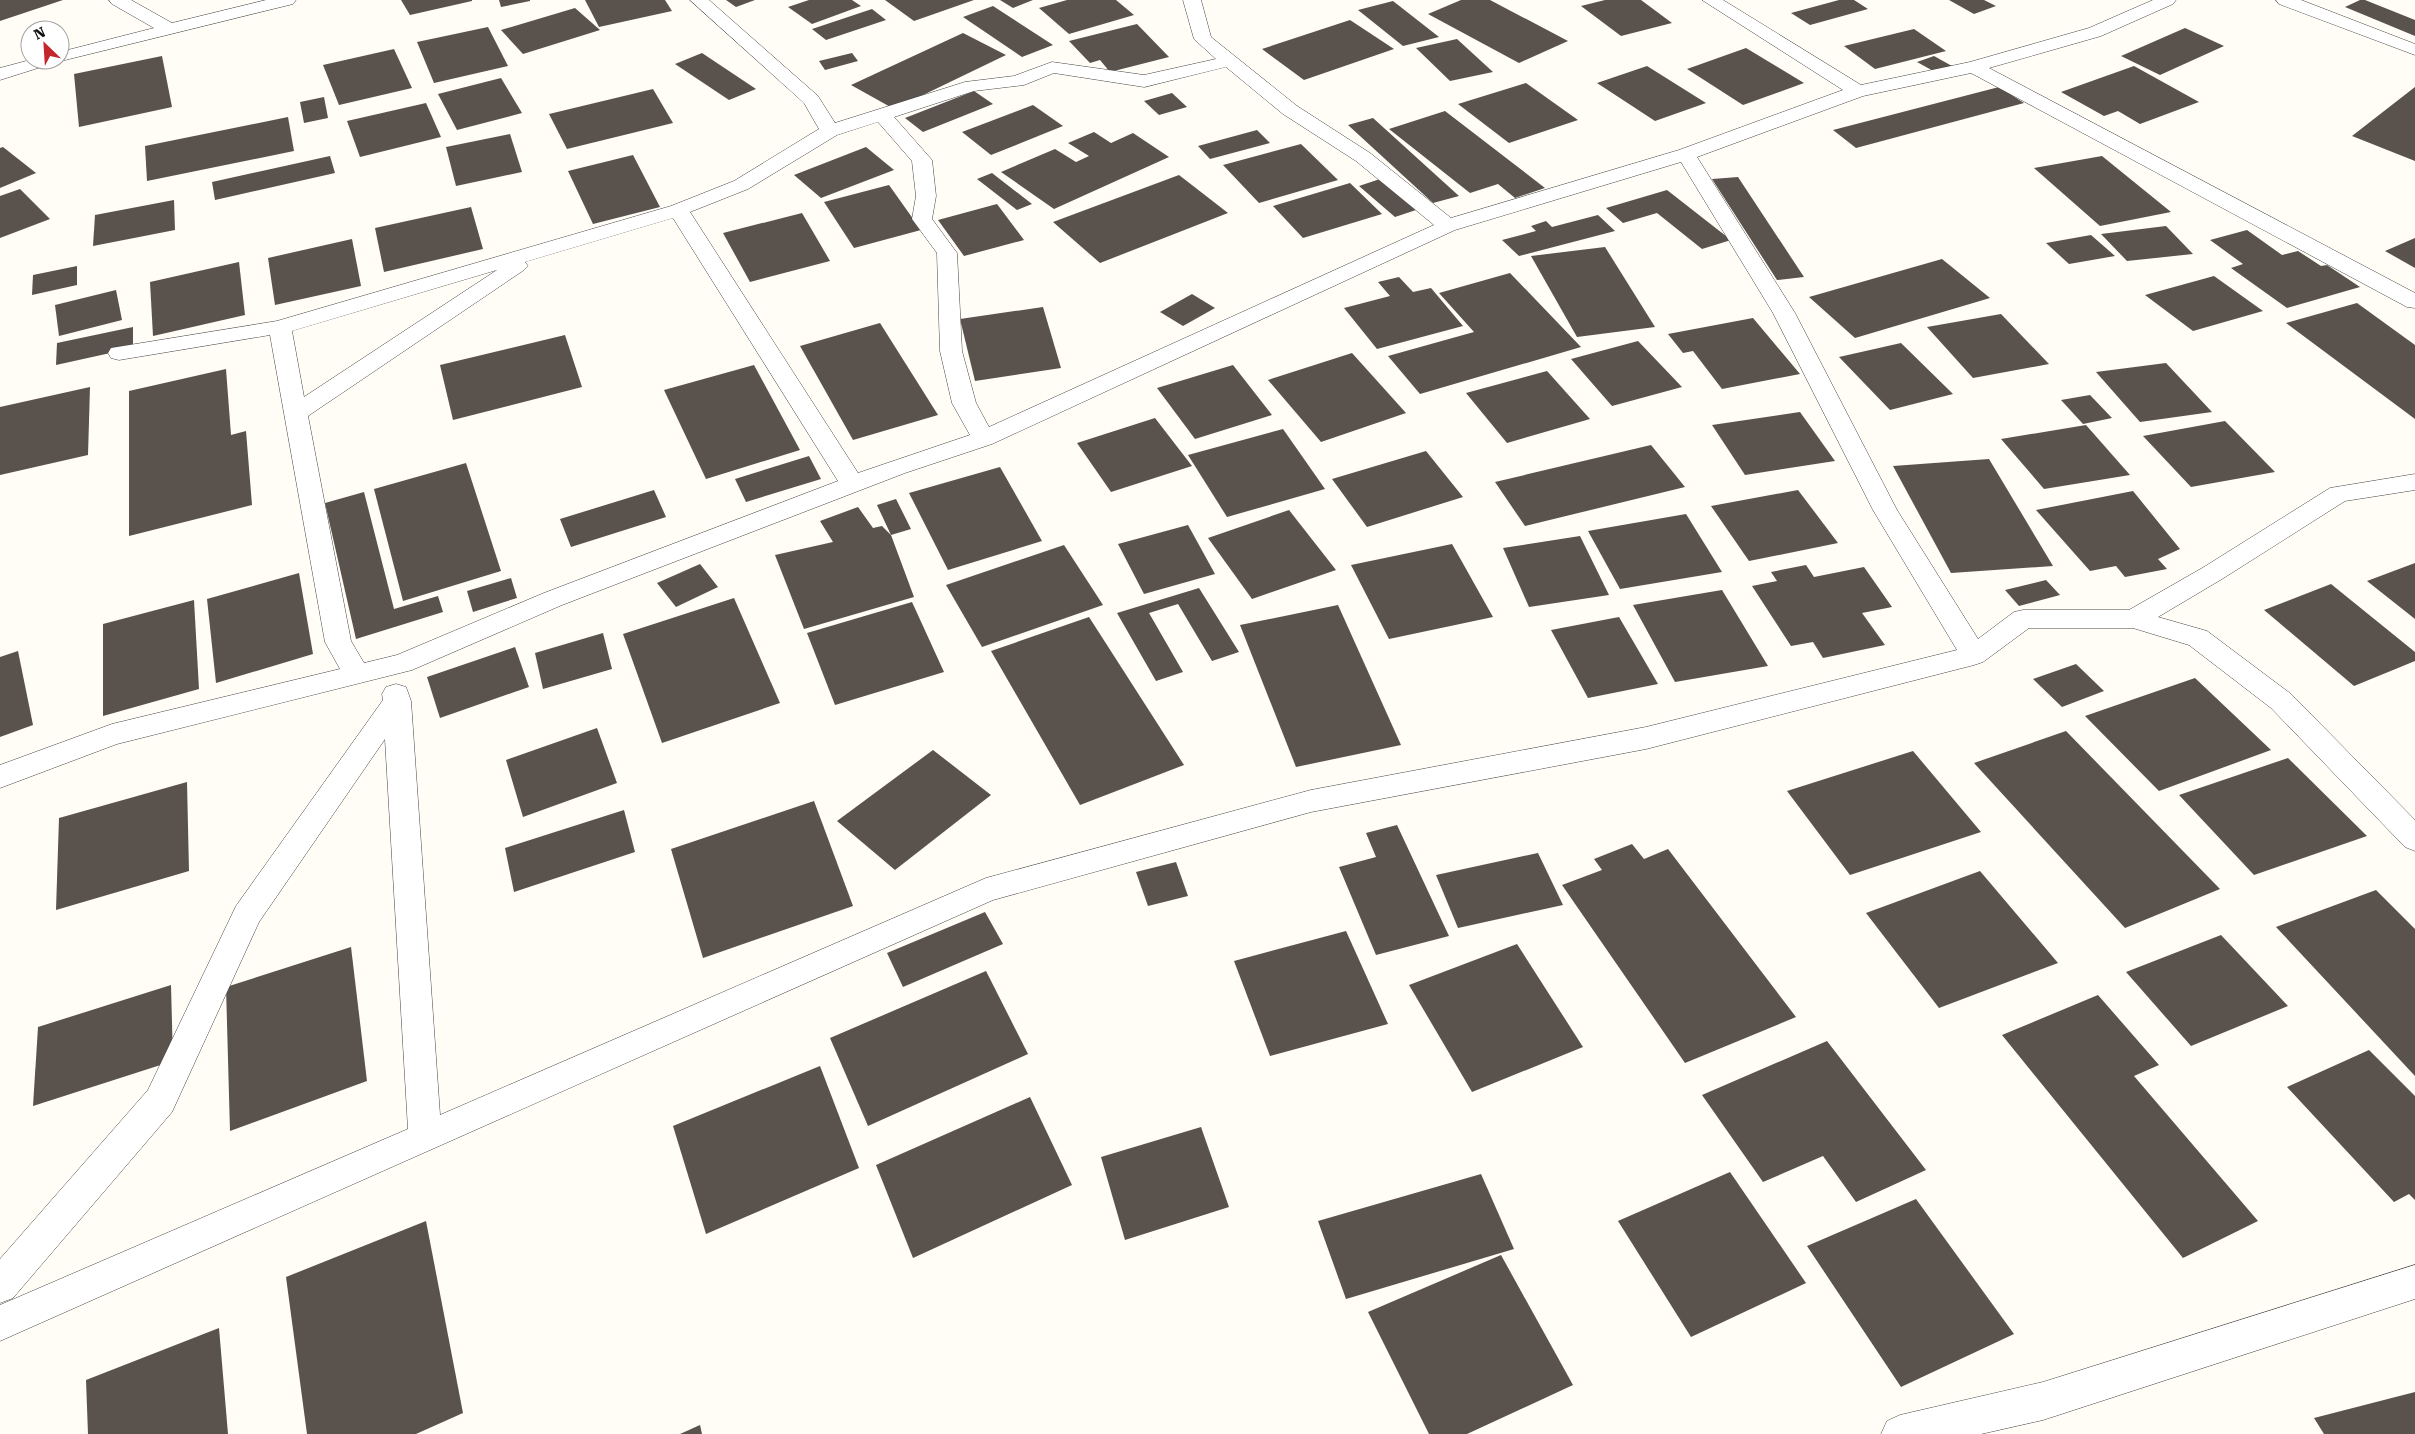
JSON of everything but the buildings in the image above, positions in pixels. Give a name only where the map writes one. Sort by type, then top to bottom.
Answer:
[{"type":"street","points":[[118,0],[169,29]]},
{"type":"street","points":[[70,54],[287,0]]},
{"type":"street","points":[[699,0],[812,100],[830,131]]},
{"type":"street","points":[[1192,0],[1203,39],[1290,110],[1364,157],[1448,226]]},
{"type":"street","points":[[1711,0],[1858,91]]},
{"type":"street","points":[[2285,0],[2415,50]]},
{"type":"street","points":[[0,778],[112,736],[403,663],[554,598],[897,467],[984,439],[1448,226],[1686,154],[1858,91],[1973,67],[2095,32],[2150,3]]},
{"type":"street","points":[[119,353],[280,327],[678,210],[741,185],[830,131],[883,116],[972,86],[1017,81],[1052,68],[1144,81],[1230,61]]},
{"type":"street","points":[[1973,67],[2415,302]]},
{"type":"street","points":[[0,74],[20,68]]},
{"type":"street","points":[[883,116],[922,160],[926,196],[922,220],[947,253],[951,351],[964,403],[984,439]]},
{"type":"street","points":[[1686,154],[1784,313],[1885,510],[1974,656]]},
{"type":"street","points":[[678,210],[853,485]]},
{"type":"street","points":[[296,414],[539,251]]},
{"type":"street","points":[[280,327],[338,642],[358,674]]},
{"type":"street","points":[[2133,619],[2213,573],[2339,494],[2415,482]]},
{"type":"street","points":[[0,1323],[986,890],[1311,800],[1646,738],[1974,656],[2023,619],[2133,619],[2198,638],[2281,701],[2415,839]]},
{"type":"street","points":[[403,663],[396,692],[396,701],[425,1138]]},
{"type":"street","points":[[0,1286],[160,1102],[247,916],[396,701]]},
{"type":"street","points":[[1900,1434],[2043,1400],[2415,1282]]}]
